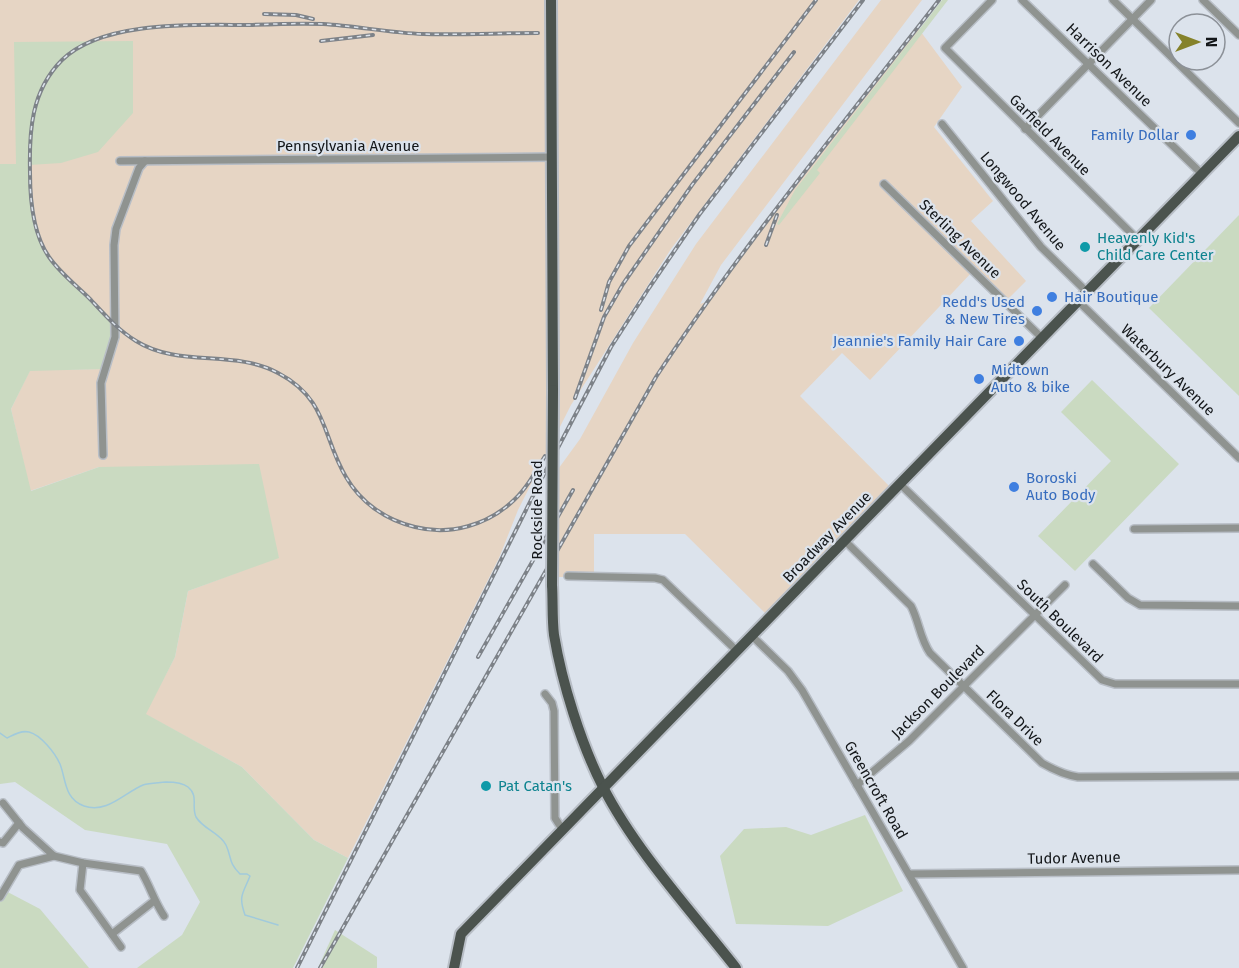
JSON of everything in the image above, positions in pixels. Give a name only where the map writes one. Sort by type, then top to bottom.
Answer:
[{"type":"main road","name":"Rockside Road","points":[[551,0],[554,634],[573,710],[603,787],[644,851],[736,968]]},
{"type":"main road","name":"Broadway Avenue","points":[[454,968],[461,934],[844,540],[901,485],[1042,338],[1238,140]]},
{"type":"street","name":"Garfield Avenue","points":[[992,0],[945,48],[1138,240]]},
{"type":"street","name":"Harrison Avenue","points":[[1022,0],[1203,175]]},
{"type":"street","points":[[1113,0],[1239,123]]},
{"type":"street","points":[[1025,129],[1151,0]]},
{"type":"street","points":[[1203,0],[1239,35]]},
{"type":"street","name":"Longwood Avenue","points":[[942,124],[1041,247],[1088,292]]},
{"type":"street","name":"Pennsylvania Avenue","points":[[120,161],[552,158]]},
{"type":"street","points":[[103,455],[101,383],[115,337],[114,245],[116,229],[139,168],[145,161]]},
{"type":"street","name":"Sterling Avenue","points":[[884,184],[1042,338]]},
{"type":"street","name":"Waterbury Avenue","points":[[1079,302],[1239,458]]},
{"type":"street","name":"South Boulevard","points":[[901,485],[1096,675],[1108,683],[1239,684]]},
{"type":"street","points":[[1134,529],[1239,528]]},
{"type":"street","name":"Flora Drive","points":[[844,540],[911,606],[926,647],[1042,763],[1065,774],[1078,777],[1239,776]]},
{"type":"street","points":[[1093,564],[1128,598],[1140,605],[1239,606]]},
{"type":"street","points":[[568,576],[663,580],[737,651]]},
{"type":"street","name":"Jackson Boulevard","points":[[857,785],[909,741],[1065,585]]},
{"type":"street","name":"Greencroft Road","points":[[752,636],[788,671],[802,690],[963,968]]},
{"type":"street","points":[[544,694],[552,703],[554,711],[555,818],[562,829]]},
{"type":"street","points":[[3,803],[19,823],[54,856]]},
{"type":"street","points":[[0,842],[3,843],[19,823]]},
{"type":"street","points":[[0,897],[19,865],[54,856],[83,863],[141,870],[154,892],[154,901],[165,916]]},
{"type":"street","points":[[83,863],[80,890],[121,947]]},
{"type":"street","name":"Tudor Avenue","points":[[909,874],[1239,870]]},
{"type":"street","points":[[112,934],[154,901]]},
{"type":"shaded area","points":[[0,0],[859,0],[671,249],[571,405],[518,510],[499,558],[348,858],[314,840],[242,767],[145,714],[175,657],[188,591],[279,557],[99,467],[30,491],[11,409],[30,370],[104,369],[114,324],[55,264],[44,248],[35,219],[29,164],[0,164]]},
{"type":"shaded area","points":[[881,0],[922,0],[721,265],[700,304],[706,302],[918,28],[962,87],[934,127],[993,201],[971,221],[1026,281],[1005,302],[973,271],[870,380],[842,353],[800,396],[894,491],[770,618],[685,534],[594,534],[594,577],[552,577],[556,472],[580,439],[633,343],[696,244]]},
{"type":"green space","points":[[942,0],[948,0],[817,170],[820,173],[779,225],[777,224],[795,190]]},
{"type":"green space","points":[[133,41],[133,113],[98,152],[61,163],[29,165],[34,219],[45,250],[67,279],[114,324],[115,337],[104,369],[30,371],[11,409],[31,491],[99,467],[259,464],[279,558],[188,591],[175,657],[146,714],[242,767],[314,840],[348,858],[293,968],[137,968],[182,935],[200,902],[167,844],[85,830],[15,782],[0,784],[0,164],[16,164],[14,42]]},
{"type":"green space","points":[[1239,215],[1239,396],[1149,308]]},
{"type":"green space","points":[[1092,380],[1179,464],[1075,571],[1038,536],[1111,461],[1061,412]]},
{"type":"green space","points":[[865,815],[903,891],[828,926],[736,924],[720,856],[744,829],[786,827],[811,835]]},
{"type":"green space","points":[[0,888],[40,909],[89,968],[0,968]]},
{"type":"green space","points":[[335,930],[377,957],[377,968],[318,968]]},
{"type":"waterway","points":[[0,733],[7,738],[20,732],[29,732],[43,741],[60,764],[69,794],[77,803],[84,806],[92,808],[108,805],[148,784],[171,782],[188,787],[193,794],[196,817],[223,841],[236,870],[240,874],[250,876],[243,891],[245,915],[278,925]]},
{"type":"railway","points":[[601,310],[609,282],[629,246],[816,0]]},
{"type":"railway","points":[[297,968],[542,478],[611,347],[699,215],[863,0]]},
{"type":"railway","points":[[320,968],[656,377],[758,233],[939,0]]},
{"type":"railway","points":[[264,14],[296,15],[313,19]]},
{"type":"railway","points":[[538,33],[423,34],[323,24],[203,25],[125,31],[101,38],[80,47],[62,60],[44,85],[34,112],[30,142],[30,183],[36,227],[49,257],[112,322],[129,337],[153,349],[188,357],[225,359],[261,366],[294,383],[315,407],[338,462],[352,486],[359,495],[384,515],[404,524],[428,529],[455,529],[480,522],[504,509],[519,495],[545,456]]},
{"type":"railway","points":[[321,41],[373,35]]},
{"type":"railway","points":[[575,398],[604,317],[623,284],[692,185],[794,52]]},
{"type":"railway","points":[[766,245],[777,215]]},
{"type":"railway","points":[[478,657],[573,490]]},
{"type":"place","name":"Family Dollar","points":[[1191,135]]},
{"type":"place","name":"Heavenly Kid's Child Care Center","points":[[1085,247]]},
{"type":"place","name":"Hair Boutique","points":[[1052,297]]},
{"type":"place","name":"Redd's Used & New Tires","points":[[1037,311]]},
{"type":"place","name":"Jeannie's Family Hair Care","points":[[1019,341]]},
{"type":"place","name":"Midtown Auto & bike","points":[[979,379]]},
{"type":"place","name":"Boroski Auto Body","points":[[1014,487]]},
{"type":"place","name":"Pat Catan's","points":[[486,786]]}]
